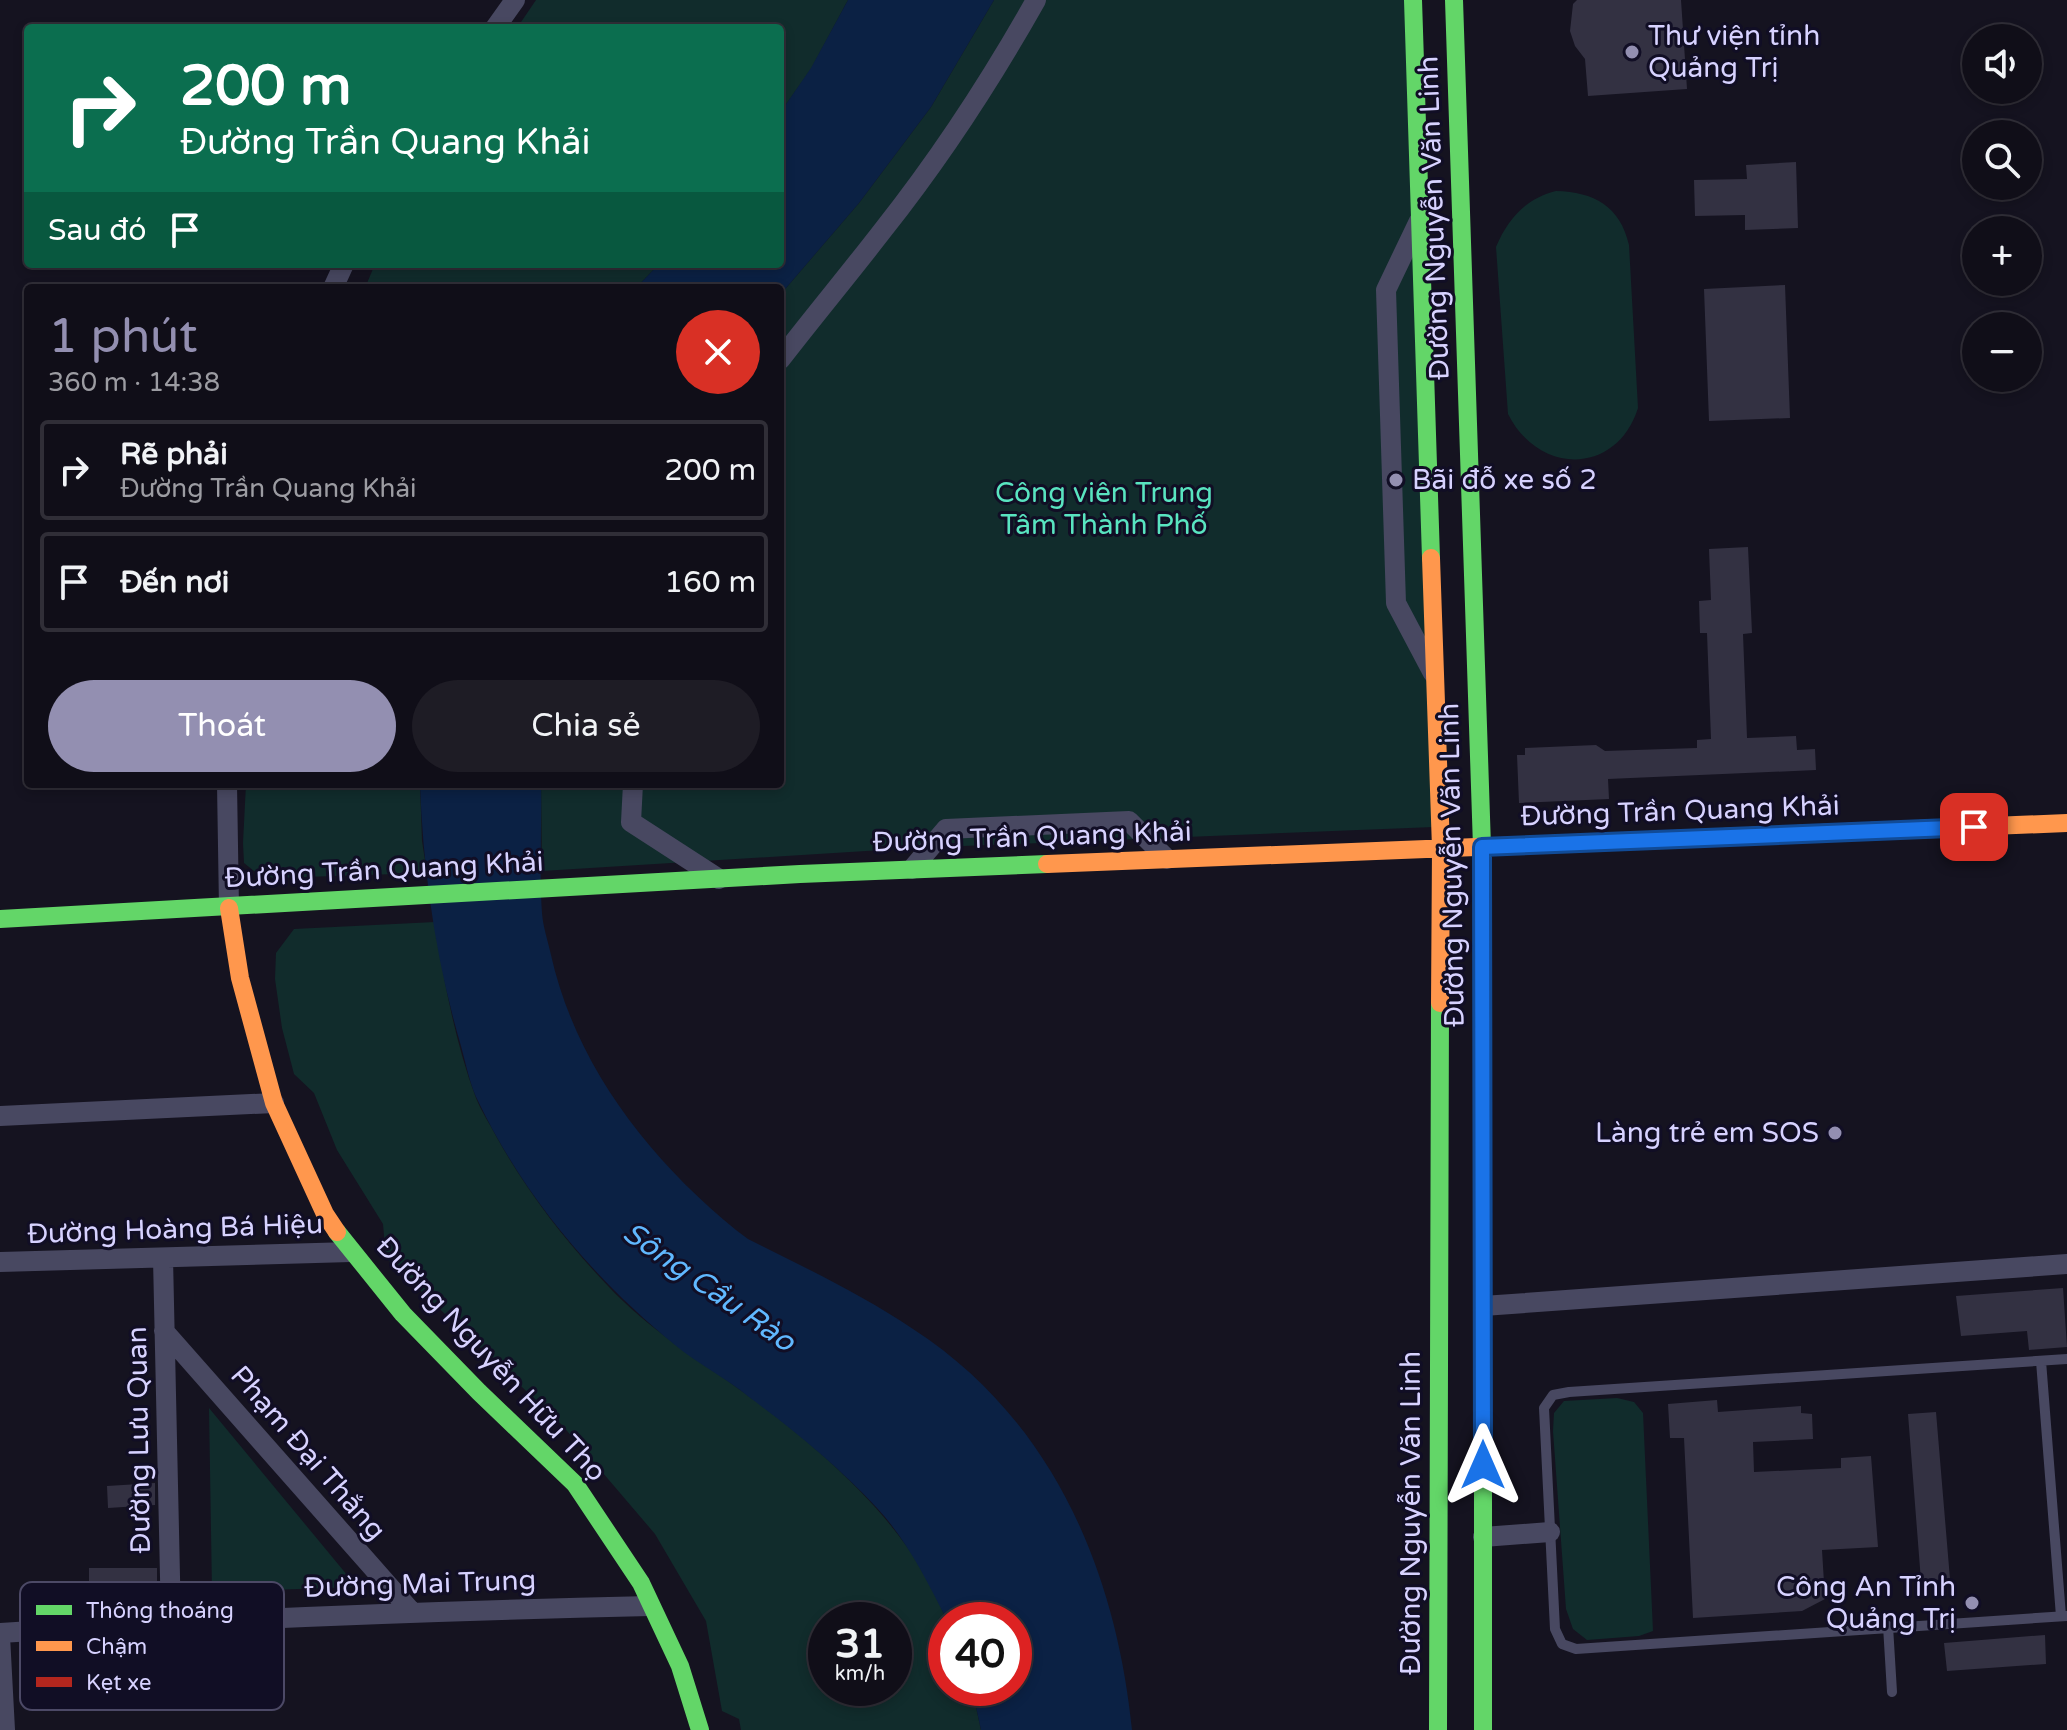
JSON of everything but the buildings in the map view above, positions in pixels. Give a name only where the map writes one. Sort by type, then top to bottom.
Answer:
[{"type":"street","points":[[498,24],[515,0]]},
{"type":"street","points":[[784,355],[885,228],[1009,49],[1036,0]]},
{"type":"street","name":"Đường Nguyễn Văn Linh","points":[[1413,0],[1441,848],[1438,1730]]},
{"type":"street","name":"Đường Nguyễn Văn Linh","points":[[1454,0],[1482,847],[1483,1730]]},
{"type":"street","points":[[1420,218],[1386,290],[1395,587],[1396,603],[1436,678]]},
{"type":"street","name":"Đường Nguyễn Hữu Thọ","points":[[227,788],[229,908],[240,978],[274,1103],[325,1214],[351,1252],[403,1314],[575,1484],[641,1583],[680,1666],[700,1730]]},
{"type":"street","points":[[633,788],[631,822],[719,879]]},
{"type":"street","points":[[912,869],[946,829],[1129,821],[1167,859]]},
{"type":"street","name":"Đường Trần Quang Khải","points":[[0,919],[912,869],[2067,823]]},
{"type":"street","points":[[0,1116],[274,1103]]},
{"type":"street","name":"Đường Hoàng Bá Hiệu","points":[[0,1262],[351,1252]]},
{"type":"street","name":"Đường Lưu Quan","points":[[163,1258],[170,1582]]},
{"type":"street","points":[[1483,1306],[2067,1264]]},
{"type":"street","name":"Phạm Đại Thắng","points":[[164,1331],[411,1611]]},
{"type":"street","points":[[1483,1537],[1550,1532]]},
{"type":"street","name":"Đường Mai Trung","points":[[284,1617],[650,1606]]},
{"type":"street","name":"Đường Mai Trung","points":[[0,1634],[20,1633]]},
{"type":"street","points":[[0,1634],[5,1730]]},
{"type":"lane","points":[[2041,1361],[2064,1616],[1576,1649],[1562,1644],[1555,1629],[1544,1408],[1553,1395],[2067,1359]]},
{"type":"lane","points":[[1888,1626],[1892,1692]]},
{"type":"green space","points":[[536,0],[848,0],[811,69],[784,107],[784,24],[520,24]]},
{"type":"green space","name":"Công viên Trung Tâm Thành Phố","points":[[994,0],[1415,0],[1434,827],[914,848],[542,871],[541,788],[784,788],[784,290],[859,203],[931,107]]},
{"type":"green space","points":[[1556,191],[1582,194],[1603,204],[1619,220],[1629,245],[1638,408],[1628,430],[1613,446],[1596,456],[1577,459],[1557,457],[1538,449],[1508,414],[1496,247],[1519,212],[1535,199]]},
{"type":"green space","points":[[373,268],[655,268],[640,284],[367,284]]},
{"type":"green space","points":[[246,788],[420,788],[422,841],[427,873],[273,878],[254,871],[244,863]]},
{"type":"green space","points":[[435,922],[451,1012],[476,1098],[520,1176],[562,1233],[623,1302],[804,1439],[888,1522],[911,1552],[939,1602],[928,1602],[928,1706],[976,1706],[981,1730],[741,1730],[739,1719],[722,1711],[706,1621],[655,1534],[562,1425],[386,1258],[383,1224],[337,1150],[314,1093],[294,1074],[282,1028],[275,979],[276,953],[294,929]]},
{"type":"green space","points":[[1617,1398],[1634,1402],[1643,1413],[1653,1631],[1639,1636],[1587,1640],[1573,1629],[1566,1609],[1554,1413],[1564,1401]]},
{"type":"green space","points":[[209,1408],[357,1587],[284,1590],[284,1582],[212,1582]]},
{"type":"water","points":[[848,0],[994,0],[931,107],[859,203],[784,290],[784,284],[640,284],[655,268],[784,268],[784,107],[811,68]]},
{"type":"water","name":"Sông Cầu Rào","points":[[420,788],[541,788],[543,924],[563,996],[578,1035],[620,1108],[674,1173],[736,1230],[913,1329],[962,1366],[1004,1407],[1039,1453],[1069,1503],[1092,1557],[1111,1612],[1124,1671],[1132,1730],[981,1730],[976,1706],[1032,1706],[1032,1602],[938,1602],[907,1547],[888,1520],[862,1493],[783,1422],[684,1352],[645,1320],[564,1235],[518,1172],[476,1096],[444,982],[432,916]]},
{"type":"traffic: fast","points":[[1413,0],[1431,558]]},
{"type":"traffic: fast","points":[[1454,0],[1482,847],[1482,1093]]},
{"type":"traffic: fast","points":[[0,919],[800,874],[1047,864]]},
{"type":"traffic: fast","points":[[1438,1730],[1440,1003]]},
{"type":"traffic: fast","points":[[337,1232],[403,1314],[575,1484],[641,1583],[680,1666],[700,1730]]},
{"type":"traffic: fast","points":[[1483,1399],[1483,1730]]},
{"type":"traffic: slow","points":[[1431,558],[1441,848],[1440,1003]]},
{"type":"traffic: slow","points":[[1723,837],[2067,823]]},
{"type":"traffic: slow","points":[[1047,864],[1501,846]]},
{"type":"traffic: slow","points":[[229,908],[240,978],[274,1103],[325,1214],[337,1232]]},
{"type":"traffic: jam","points":[[1501,846],[1723,837]]},
{"type":"traffic: jam","points":[[1482,1093],[1483,1399]]},
{"type":"place","name":"Thư viện tỉnh Quảng Trị","points":[[1632,52]]},
{"type":"place","name":"Bãi đỗ xe số 2","points":[[1396,480]]},
{"type":"place","name":"Làng trẻ em SOS","points":[[1835,1133]]},
{"type":"place","name":"Công An Tỉnh Quảng Trị","points":[[1972,1603]]},
{"type":"route","points":[[1483,1465],[1482,847],[1974,827]]}]
